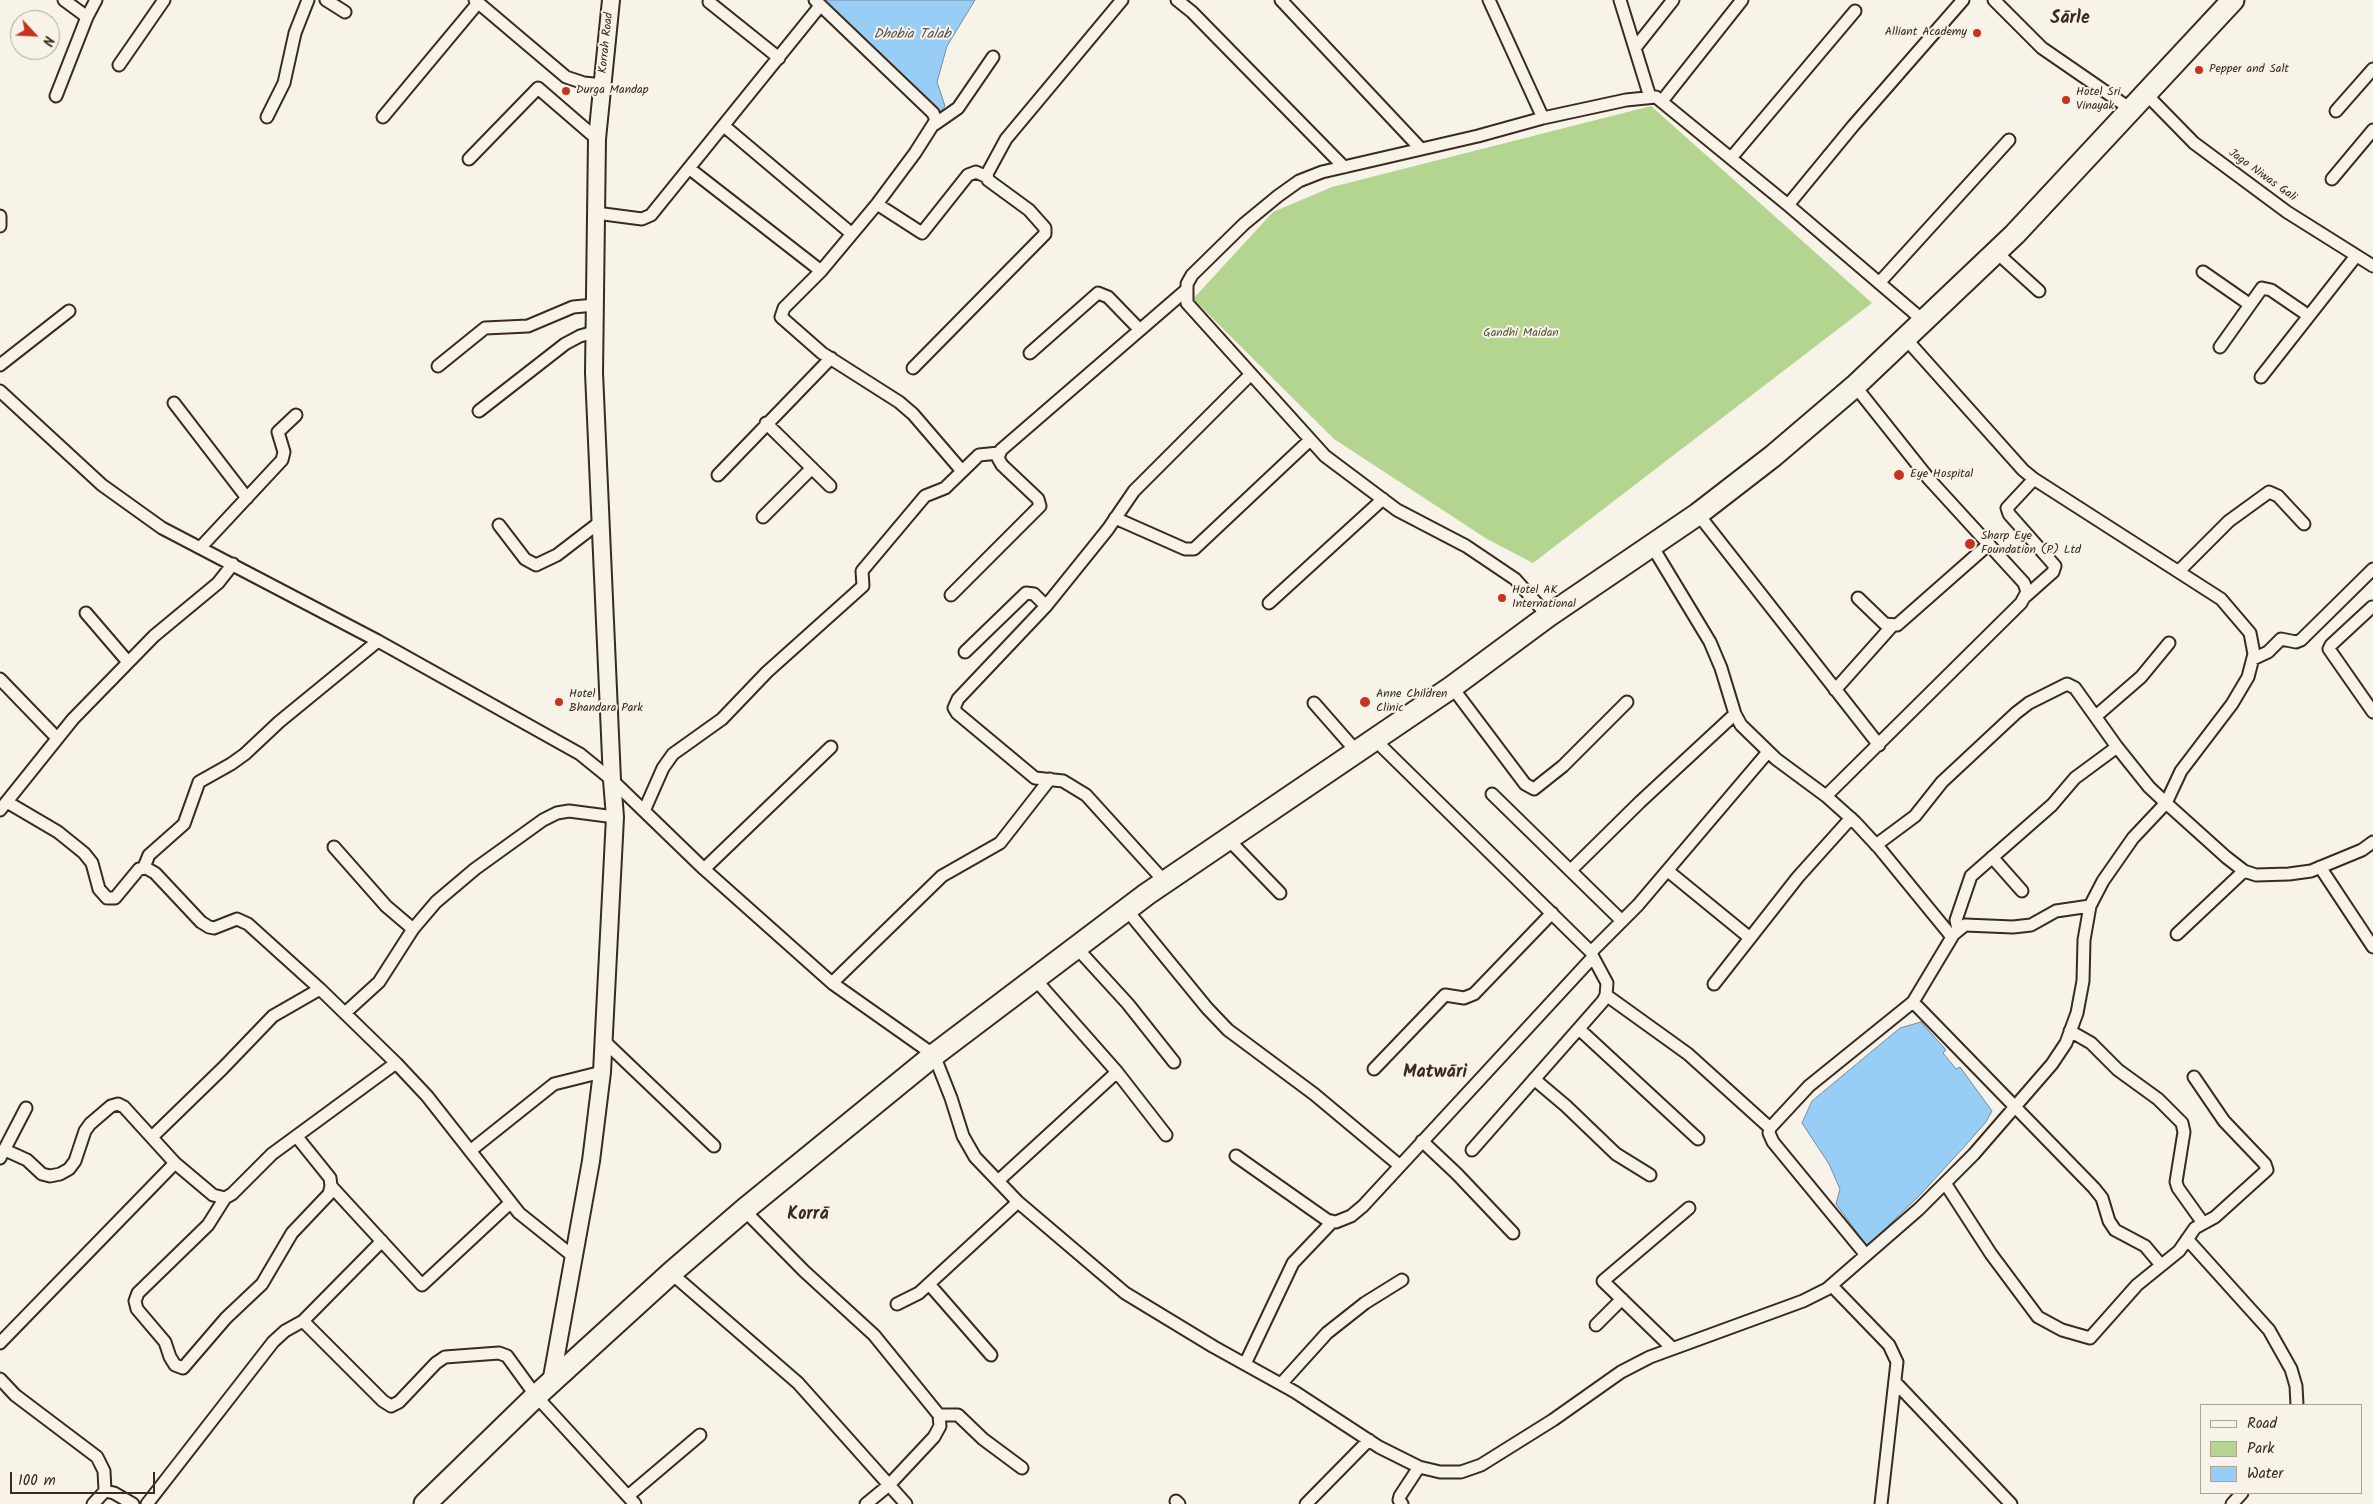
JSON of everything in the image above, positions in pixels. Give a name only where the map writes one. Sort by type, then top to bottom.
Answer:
[{"type":"highway","points":[[425,1504],[544,1390],[671,1273],[744,1210],[934,1055],[1126,909],[1227,838],[1358,752],[1452,687],[1548,616],[1698,514],[1773,456],[1855,386],[1925,322],[1996,252],[2132,110],[2233,0]]},
{"type":"main road","name":"Korrah Road","points":[[544,1390],[574,1257],[591,1161],[602,1072],[616,817],[612,780],[594,373],[598,139],[611,0]]},
{"type":"street","points":[[64,0],[87,17]]},
{"type":"street","points":[[56,96],[87,17],[96,0]]},
{"type":"street","points":[[119,65],[164,0]]},
{"type":"street","points":[[266,117],[284,83],[295,33],[308,0]]},
{"type":"street","points":[[326,0],[345,12]]},
{"type":"street","points":[[987,177],[989,168],[1006,139],[1122,0]]},
{"type":"street","points":[[1177,0],[1192,12],[1344,166]]},
{"type":"street","points":[[1281,0],[1420,148]]},
{"type":"street","points":[[1489,0],[1543,118]]},
{"type":"street","points":[[1620,0],[1650,97]]},
{"type":"street","points":[[1635,48],[1673,0]]},
{"type":"street","points":[[1662,101],[1742,0]]},
{"type":"street","points":[[1788,205],[1853,126],[1963,0]]},
{"type":"street","points":[[1994,0],[2042,48],[2132,110]]},
{"type":"street","points":[[383,117],[476,2],[566,77],[584,83],[603,85]]},
{"type":"street","points":[[709,2],[779,58]]},
{"type":"street","points":[[596,213],[642,220],[647,218],[690,169],[779,58],[817,3],[933,113],[936,117],[935,124]]},
{"type":"street","points":[[1731,158],[1855,11]]},
{"type":"street","points":[[962,471],[913,414],[831,358],[780,317],[784,308],[821,270],[877,204],[935,124],[958,108],[993,57]]},
{"type":"street","points":[[2336,111],[2373,68]]},
{"type":"street","points":[[469,159],[538,88],[598,139]]},
{"type":"street","name":"Jago Niwas Gali","points":[[2146,94],[2194,143],[2286,212],[2373,266]]},
{"type":"street","points":[[1548,616],[1515,579],[1466,546],[1397,510],[1325,456],[1187,304],[1185,291],[1192,275],[1244,224],[1278,196],[1299,181],[1344,166],[1478,136],[1543,118],[1650,97],[1662,101],[1925,322]]},
{"type":"street","points":[[724,126],[852,234]]},
{"type":"street","points":[[2332,179],[2373,130]]},
{"type":"street","points":[[1879,282],[2008,140]]},
{"type":"street","points":[[690,169],[821,270]]},
{"type":"street","points":[[877,204],[922,232],[968,175],[976,172],[987,177],[1029,210],[1045,228],[1046,232],[913,368]]},
{"type":"street","points":[[0,216],[0,226]]},
{"type":"street","points":[[1996,252],[2039,291]]},
{"type":"street","points":[[2262,377],[2356,256]]},
{"type":"street","points":[[2204,272],[2249,304]]},
{"type":"street","points":[[2220,347],[2259,290],[2265,287],[2309,316]]},
{"type":"street","points":[[644,811],[663,768],[673,754],[722,719],[767,672],[863,586],[862,571],[925,496],[945,488],[981,454],[999,453],[1185,291]]},
{"type":"street","points":[[1030,353],[1098,293],[1108,297],[1140,330]]},
{"type":"street","points":[[438,366],[485,328],[536,325],[573,307],[595,305]]},
{"type":"street","points":[[0,365],[68,311]]},
{"type":"street","points":[[479,411],[565,344],[580,336],[594,332]]},
{"type":"street","points":[[0,391],[113,494],[156,524],[378,641],[567,745],[612,780],[704,869],[832,983],[934,1055],[963,1136],[976,1157],[1018,1202],[1125,1293],[1281,1384],[1369,1440],[1419,1467],[1440,1472],[1461,1472],[1481,1465],[1532,1434],[1622,1372],[1671,1347],[1803,1301],[1832,1286],[1945,1184],[1974,1154],[2052,1064],[2066,1043],[2083,982],[2084,940],[2090,906],[2102,881],[2133,838],[2166,803],[2181,771],[2232,704],[2248,677],[2253,659],[2253,643],[2250,633],[2221,599],[2034,480],[1906,339]]},
{"type":"street","points":[[718,475],[766,423],[831,358]]},
{"type":"street","points":[[1165,882],[1086,795],[1069,784],[1031,776],[957,713],[954,708],[958,699],[1046,606],[1134,491],[1251,374]]},
{"type":"street","points":[[1855,386],[1929,479],[2024,583],[2026,596]]},
{"type":"street","points":[[174,403],[246,498]]},
{"type":"street","points":[[200,548],[282,460],[284,452],[278,432],[296,415]]},
{"type":"street","points":[[766,423],[830,486]]},
{"type":"street","points":[[1115,518],[1185,549],[1194,549],[1310,440]]},
{"type":"street","points":[[951,595],[1040,506],[1038,499],[1002,465],[998,458],[999,453]]},
{"type":"street","points":[[763,517],[812,468]]},
{"type":"street","points":[[1826,796],[2026,596],[2053,572],[2055,566],[2009,514],[2006,508],[2034,480]]},
{"type":"street","points":[[2179,571],[2229,520],[2269,492],[2278,496],[2304,524]]},
{"type":"street","points":[[1269,603],[1383,499]]},
{"type":"street","points":[[1698,514],[1879,745]]},
{"type":"street","points":[[499,525],[525,559],[536,565],[557,555],[600,522]]},
{"type":"street","points":[[1835,690],[1892,626],[1901,622],[1988,544]]},
{"type":"street","points":[[1652,546],[1710,642],[1721,668],[1735,714],[1741,725],[1768,752],[1826,796],[1851,818],[1955,933]]},
{"type":"street","points":[[233,564],[218,583],[180,614],[128,662],[73,719],[3,806],[63,836],[84,853],[92,863],[99,889],[107,898],[115,898],[135,873],[144,867],[149,855],[184,824],[199,782],[231,764],[244,754],[279,722],[378,641]]},
{"type":"street","points":[[2253,659],[2268,652],[2281,639],[2296,642],[2301,640],[2373,569]]},
{"type":"street","points":[[965,652],[1026,593],[1034,594],[1046,606]]},
{"type":"street","points":[[1858,598],[1880,621],[1892,626]]},
{"type":"street","points":[[2372,607],[2329,649],[2373,712]]},
{"type":"street","points":[[86,613],[128,662]]},
{"type":"street","points":[[2096,716],[2141,676],[2169,643]]},
{"type":"street","points":[[0,679],[57,738]]},
{"type":"street","points":[[1876,845],[1915,816],[1942,782],[2004,724],[2029,704],[2064,684],[2070,684],[2075,688],[2117,747],[2149,787],[2244,871],[2256,875],[2281,875],[2311,871],[2373,842]]},
{"type":"street","points":[[1452,687],[1525,784],[1534,789],[1563,766],[1627,702]]},
{"type":"street","points":[[1314,703],[1358,752]]},
{"type":"street","points":[[1571,870],[1646,795],[1735,714]]},
{"type":"street","points":[[1375,740],[1592,954],[1607,983],[1606,995],[1472,1150]]},
{"type":"street","points":[[704,869],[831,747]]},
{"type":"street","points":[[1955,933],[1956,920],[1971,876],[2052,805],[2075,778],[2117,747]]},
{"type":"street","points":[[1236,1156],[1318,1215],[1332,1222],[1342,1221],[1351,1216],[1363,1206],[1668,870],[1768,752]]},
{"type":"street","points":[[832,983],[938,879],[1000,843],[1050,779]]},
{"type":"street","points":[[1492,794],[1622,921]]},
{"type":"street","points":[[345,1013],[379,982],[413,929],[436,902],[469,874],[551,816],[569,811],[616,817]]},
{"type":"street","points":[[1714,984],[1804,870],[1851,818]]},
{"type":"street","points":[[1227,838],[1280,894]]},
{"type":"street","points":[[334,847],[386,906],[413,929]]},
{"type":"street","points":[[1992,857],[2022,891]]},
{"type":"street","points":[[144,867],[155,873],[205,925],[214,928],[233,919],[243,921],[320,989],[427,1096],[510,1203],[531,1224],[574,1257]]},
{"type":"street","points":[[2320,867],[2373,948]]},
{"type":"street","points":[[1668,870],[1750,938]]},
{"type":"street","points":[[2177,934],[2244,871]]},
{"type":"street","points":[[1866,1255],[1772,1142],[1769,1133],[1770,1128],[1809,1086],[1913,1002],[1955,933],[1965,925],[2013,927],[2031,925],[2056,911],[2090,906]]},
{"type":"street","points":[[1126,909],[1207,1008],[1228,1030],[1314,1094],[1399,1165]]},
{"type":"street","points":[[1374,1069],[1445,995],[1464,998],[1474,994],[1552,913]]},
{"type":"street","points":[[1075,946],[1128,1004],[1174,1062]]},
{"type":"street","points":[[1034,978],[1118,1072],[1166,1134]]},
{"type":"street","points":[[152,1137],[273,1016],[320,989]]},
{"type":"street","points":[[1606,995],[1688,1054],[1770,1128]]},
{"type":"street","points":[[1913,1002],[2099,1194],[2115,1230],[2145,1246],[2161,1265]]},
{"type":"street","points":[[1579,1028],[1698,1139]]},
{"type":"street","points":[[2070,1031],[2091,1043],[2118,1070],[2158,1099],[2182,1124],[2184,1132],[2176,1182],[2178,1188],[2203,1223]]},
{"type":"street","points":[[603,1040],[714,1146]]},
{"type":"street","points":[[332,1186],[329,1194],[292,1234],[262,1284],[226,1318],[183,1368],[175,1365],[165,1342],[137,1309],[135,1301],[138,1293],[208,1225],[225,1198],[232,1194],[263,1162],[396,1063]]},
{"type":"street","points":[[470,1151],[554,1084],[602,1072]]},
{"type":"street","points":[[998,1181],[1118,1072]]},
{"type":"street","points":[[1945,1184],[1991,1254],[2038,1316],[2062,1330],[2085,1338],[2093,1337],[2132,1290],[2179,1251],[2195,1228],[2214,1217],[2248,1189],[2266,1172],[2268,1167],[2224,1121],[2194,1077]]},
{"type":"street","points":[[1534,1079],[1566,1106],[1616,1154],[1650,1175]]},
{"type":"street","points":[[26,1108],[2,1154],[27,1160],[42,1174],[50,1176],[60,1174],[69,1169],[75,1161],[85,1131],[90,1124],[111,1106],[118,1104],[124,1107],[176,1163],[212,1194],[225,1198]]},
{"type":"street","points":[[297,1137],[330,1178],[332,1186],[422,1284],[510,1203]]},
{"type":"street","points":[[1422,1140],[1446,1162],[1512,1233]]},
{"type":"street","points":[[0,1343],[176,1163]]},
{"type":"street","points":[[897,1304],[911,1298],[929,1284],[1018,1202]]},
{"type":"street","points":[[1671,1347],[1603,1281],[1690,1208]]},
{"type":"street","points":[[744,1210],[804,1271],[874,1335],[939,1415],[940,1426],[934,1437],[889,1485],[866,1504]]},
{"type":"street","points":[[1245,1364],[1293,1262],[1332,1222]]},
{"type":"street","points":[[2187,1239],[2269,1330],[2291,1370],[2296,1386],[2297,1404]]},
{"type":"street","points":[[147,1504],[273,1342],[285,1330],[303,1321],[382,1241]]},
{"type":"street","points":[[671,1273],[798,1383],[906,1504]]},
{"type":"street","points":[[1281,1384],[1327,1333],[1365,1303],[1402,1280]]},
{"type":"street","points":[[929,1284],[991,1354]]},
{"type":"street","points":[[1832,1286],[1889,1345],[1897,1362],[1881,1504]]},
{"type":"street","points":[[1596,1324],[1622,1299]]},
{"type":"street","points":[[303,1321],[382,1402],[391,1406],[399,1402],[436,1363],[445,1358],[499,1353],[507,1356],[544,1390],[631,1500],[700,1435]]},
{"type":"street","points":[[0,1379],[15,1395],[97,1457],[104,1472],[105,1491],[93,1504]]},
{"type":"street","points":[[1895,1382],[2011,1504]]},
{"type":"street","points":[[939,1415],[958,1415],[983,1439],[1022,1468]]},
{"type":"street","points":[[1306,1504],[1369,1440]]},
{"type":"street","points":[[1402,1504],[1399,1500],[1400,1496],[1419,1467]]},
{"type":"street","points":[[105,1491],[114,1493],[133,1504]]},
{"type":"street","points":[[2232,1504],[2241,1494]]},
{"type":"green space","name":"Gandhi Maidan","points":[[1651,106],[1872,303],[1533,563],[1487,539],[1334,439],[1193,299],[1273,212],[1332,187]]},
{"type":"water","name":"Dhobia Talab","points":[[825,0],[975,0],[947,46],[937,82],[945,106],[938,114]]},
{"type":"water","points":[[1921,1022],[1946,1050],[1943,1053],[1956,1069],[1960,1067],[1992,1111],[1986,1122],[1919,1196],[1867,1246],[1836,1204],[1840,1189],[1829,1164],[1802,1123],[1812,1101],[1900,1028]]},
{"type":"place","name":"Alliant Academy","points":[[1977,33]]},
{"type":"place","name":"Pepper and Salt","points":[[2199,70]]},
{"type":"place","name":"Durga Mandap","points":[[566,91]]},
{"type":"place","name":"Hotel Sri Vinayak","points":[[2066,100]]},
{"type":"place","name":"Eye Hospital","points":[[1899,475]]},
{"type":"place","name":"Sharp Eye Foundation (P) Ltd","points":[[1970,544]]},
{"type":"place","name":"Hotel AK International","points":[[1502,598]]},
{"type":"place","name":"Hotel Bhandara Park","points":[[559,702]]},
{"type":"place","name":"Anne Children Clinic","points":[[1365,702]]},
{"type":"district","name":"Sārle","points":[[2070,20]]},
{"type":"district","name":"Matwāri","points":[[1435,1074]]},
{"type":"district","name":"Korrā","points":[[808,1216]]}]
